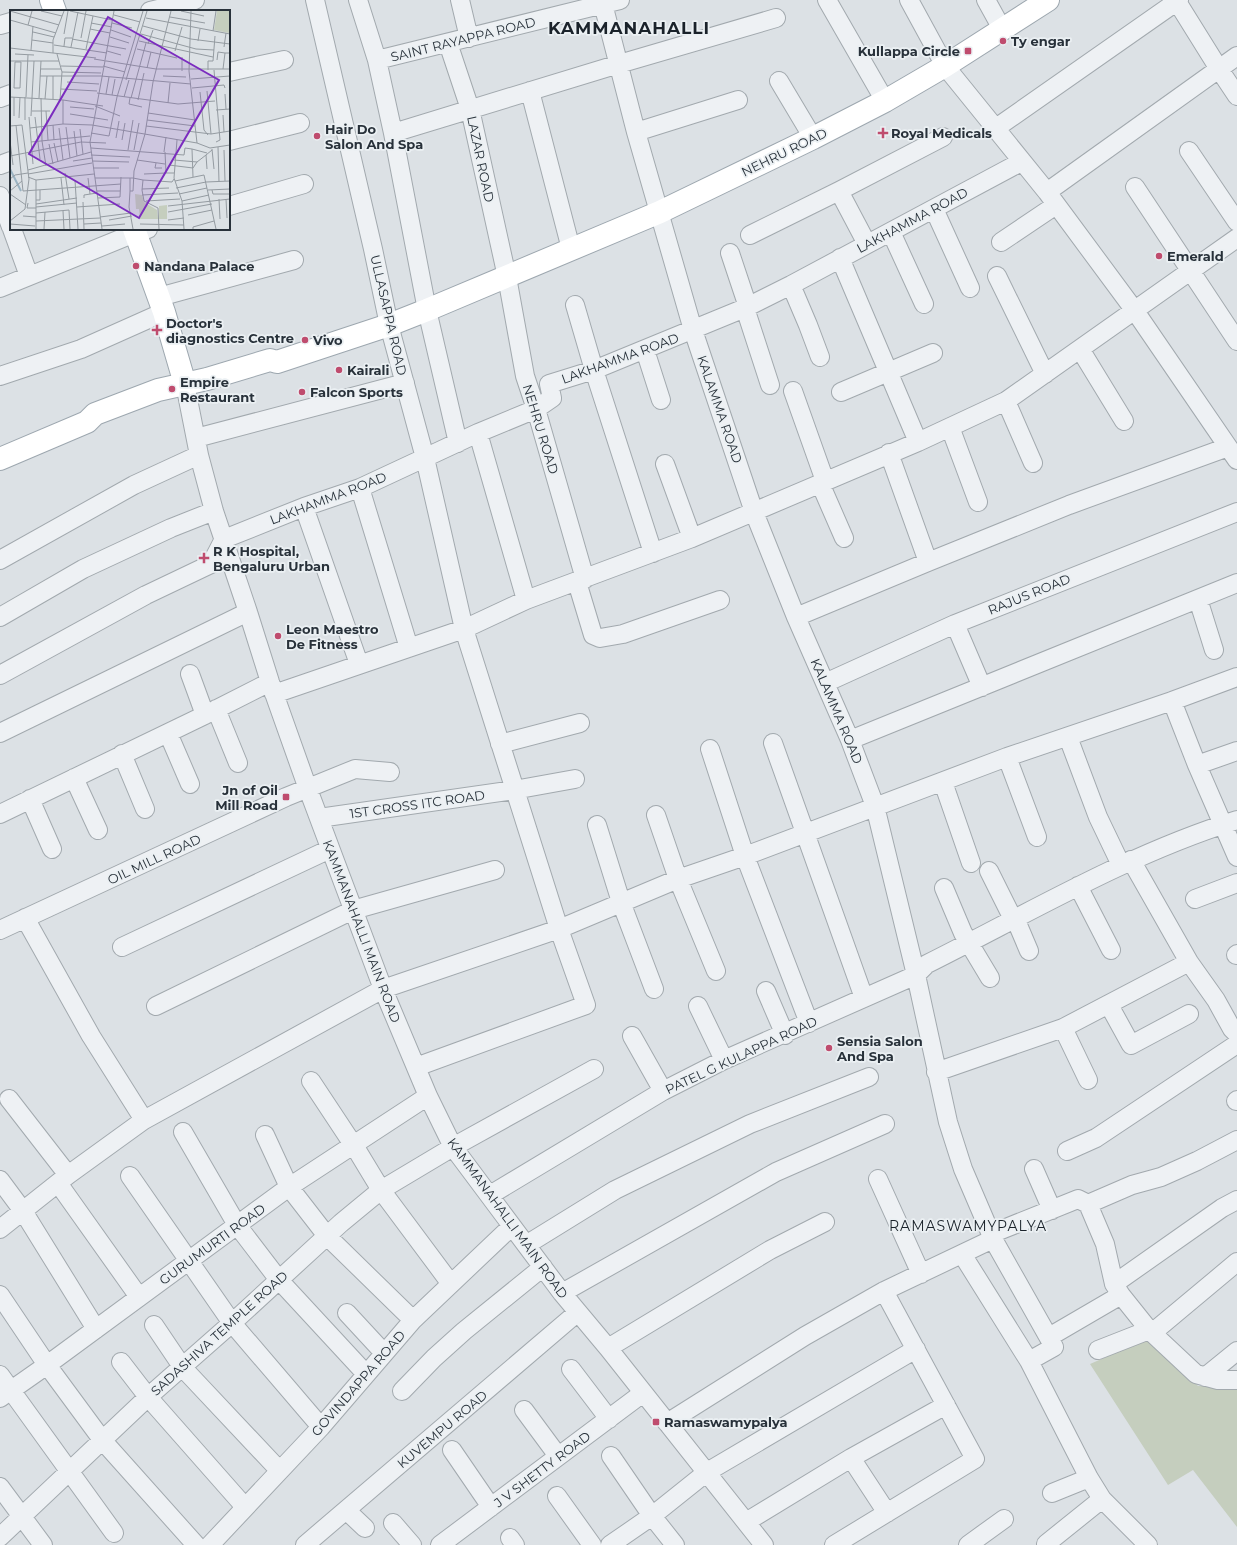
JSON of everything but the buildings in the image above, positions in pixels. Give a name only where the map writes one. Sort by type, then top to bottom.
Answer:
[{"type":"main road","name":"NEHRU ROAD","points":[[0,459],[87,422],[95,414],[158,390],[186,389],[206,379],[270,360],[277,362],[389,325],[660,212],[813,138],[885,101],[946,66],[1048,0]]},
{"type":"main road","name":"KAMMANAHALLI MAIN ROAD","points":[[139,230],[186,389]]},
{"type":"street","points":[[154,10],[195,0]]},
{"type":"street","name":"ULLASAPPA ROAD","points":[[315,0],[389,325],[425,458],[464,629],[559,929],[586,1005],[416,1067]]},
{"type":"street","points":[[358,0],[377,60],[393,133],[427,310],[458,443]]},
{"type":"street","points":[[460,0],[468,38]]},
{"type":"street","points":[[827,0],[885,101]]},
{"type":"street","points":[[796,617],[1069,505],[1233,453],[1135,311],[1051,199],[946,66],[909,0]]},
{"type":"street","points":[[986,0],[1002,29]]},
{"type":"street","points":[[996,128],[1177,1],[1218,70],[1237,96]]},
{"type":"street","name":"SAINT RAYAPPA ROAD","points":[[377,60],[608,2]]},
{"type":"street","name":"KALAMMA ROAD","points":[[608,2],[619,64],[636,132],[694,330],[754,512],[796,617],[850,740],[875,806],[916,975],[948,1122],[963,1169],[992,1236],[1049,1338]]},
{"type":"street","points":[[393,133],[776,18]]},
{"type":"street","points":[[0,26],[10,22]]},
{"type":"street","name":"LAZAR ROAD","points":[[448,43],[470,109],[507,277]]},
{"type":"street","points":[[1001,242],[1051,199],[1237,56]]},
{"type":"street","points":[[230,72],[284,60]]},
{"type":"street","points":[[779,81],[813,138]]},
{"type":"street","points":[[530,91],[571,249]]},
{"type":"street","points":[[0,98],[10,94]]},
{"type":"street","points":[[636,132],[738,100]]},
{"type":"street","points":[[230,141],[300,123]]},
{"type":"street","points":[[750,235],[943,137]]},
{"type":"street","points":[[1189,151],[1237,222]]},
{"type":"street","points":[[0,165],[10,161]]},
{"type":"street","name":"LAKHAMMA ROAD","points":[[224,539],[304,507],[360,488],[478,433],[536,409],[552,398],[549,384],[594,370],[747,307],[791,286],[840,258],[1021,162]]},
{"type":"street","points":[[230,206],[304,184]]},
{"type":"street","points":[[1135,188],[1237,341]]},
{"type":"street","points":[[839,191],[867,244]]},
{"type":"street","points":[[0,196],[10,225]]},
{"type":"street","points":[[934,209],[970,288]]},
{"type":"street","points":[[12,230],[29,276]]},
{"type":"street","points":[[0,288],[139,230]]},
{"type":"street","points":[[891,232],[924,304]]},
{"type":"street","points":[[0,814],[211,712],[272,688],[359,664],[464,629],[526,600],[692,538],[918,442],[1006,402],[1237,238]]},
{"type":"street","points":[[730,253],[770,385]]},
{"type":"street","points":[[840,258],[918,442]]},
{"type":"street","points":[[0,376],[81,349],[161,304],[294,260]]},
{"type":"street","points":[[997,276],[1045,374]]},
{"type":"street","name":"NEHRU ROAD","points":[[507,277],[525,376],[536,409],[581,580],[593,635],[600,638],[623,634],[720,600]]},
{"type":"street","points":[[791,286],[820,357]]},
{"type":"street","points":[[575,305],[594,370],[653,553]]},
{"type":"street","points":[[1080,349],[1124,421]]},
{"type":"street","points":[[645,350],[661,400]]},
{"type":"street","points":[[841,392],[887,371],[933,353]]},
{"type":"street","points":[[0,560],[134,485],[197,447],[405,383]]},
{"type":"street","name":"KAMMANAHALLI MAIN ROAD","points":[[186,389],[197,447],[214,510],[272,688],[330,849],[383,989],[428,1096],[453,1147],[562,1293],[707,1472],[746,1522],[760,1544]]},
{"type":"street","points":[[793,391],[822,482],[844,538]]},
{"type":"street","points":[[1006,402],[1033,464]]},
{"type":"street","points":[[950,428],[978,502]]},
{"type":"street","points":[[478,433],[526,600]]},
{"type":"street","points":[[889,454],[928,562]]},
{"type":"street","points":[[665,464],[692,538]]},
{"type":"street","points":[[360,488],[409,648]]},
{"type":"street","points":[[304,507],[359,664]]},
{"type":"street","points":[[0,617],[83,569],[171,528],[214,510]]},
{"type":"street","name":"RAJUS ROAD","points":[[825,683],[955,624],[1237,512]]},
{"type":"street","points":[[0,675],[146,595],[211,564],[224,539]]},
{"type":"street","points":[[850,740],[1237,582]]},
{"type":"street","points":[[1198,599],[1214,650]]},
{"type":"street","points":[[0,733],[248,612]]},
{"type":"street","points":[[955,624],[982,687]]},
{"type":"street","points":[[190,674],[238,763]]},
{"type":"street","points":[[0,1228],[63,1179],[144,1120],[383,989],[559,929],[678,879],[745,856],[875,806],[943,782],[1008,756],[1068,737],[1237,677]]},
{"type":"street","points":[[1172,701],[1197,765],[1230,822],[1237,857]]},
{"type":"street","points":[[500,744],[580,723]]},
{"type":"street","points":[[168,733],[190,784]]},
{"type":"street","points":[[1068,737],[1098,817],[1189,962],[1216,1000],[1232,1029],[1237,1034]]},
{"type":"street","points":[[773,743],[864,998]]},
{"type":"street","points":[[710,749],[745,856],[809,1023]]},
{"type":"street","points":[[1197,765],[1237,751]]},
{"type":"street","points":[[122,754],[145,809]]},
{"type":"street","points":[[1008,756],[1036,837]]},
{"type":"street","name":"OIL MILL ROAD","points":[[0,930],[355,769],[390,772]]},
{"type":"street","points":[[74,778],[98,830]]},
{"type":"street","name":"1ST CROSS ITC ROAD","points":[[319,818],[514,790],[574,779]]},
{"type":"street","points":[[943,782],[971,863]]},
{"type":"street","points":[[30,799],[52,849]]},
{"type":"street","points":[[656,815],[678,879],[716,971]]},
{"type":"street","name":"PATEL G KULAPPA ROAD","points":[[490,1195],[663,1091],[724,1060],[916,975],[927,964],[1126,862],[1230,822]]},
{"type":"street","points":[[597,825],[621,902],[654,989]]},
{"type":"street","points":[[122,947],[330,849]]},
{"type":"street","points":[[156,1006],[353,910],[495,870]]},
{"type":"street","points":[[989,870],[1029,951]]},
{"type":"street","points":[[1195,899],[1237,883]]},
{"type":"street","points":[[1078,886],[1111,950]]},
{"type":"street","points":[[944,888],[963,933],[990,978]]},
{"type":"street","points":[[25,918],[84,1024],[144,1120]]},
{"type":"street","points":[[936,1072],[1063,1028],[1189,962]]},
{"type":"street","points":[[766,991],[785,1034]]},
{"type":"street","points":[[1109,1005],[1131,1045],[1189,1014]]},
{"type":"street","points":[[698,1006],[724,1060]]},
{"type":"street","points":[[1063,1028],[1088,1080]]},
{"type":"street","points":[[632,1036],[663,1091]]},
{"type":"street","points":[[1068,1151],[1096,1138],[1237,1044]]},
{"type":"street","name":"SADASHIVA TEMPLE ROAD","points":[[0,1537],[148,1397],[183,1368],[327,1236],[381,1190],[453,1147],[594,1069]]},
{"type":"street","points":[[526,1245],[615,1190],[750,1124],[869,1077]]},
{"type":"street","points":[[311,1081],[381,1190],[451,1284]]},
{"type":"street","name":"GURUMURTI ROAD","points":[[3,1388],[47,1365],[288,1187],[428,1096]]},
{"type":"street","points":[[9,1099],[63,1179],[139,1297]]},
{"type":"street","points":[[562,1293],[776,1172],[885,1124]]},
{"type":"street","points":[[183,1132],[237,1225],[279,1280],[366,1374]]},
{"type":"street","points":[[265,1135],[288,1187],[327,1236],[413,1320]]},
{"type":"street","points":[[1088,1204],[1132,1185],[1161,1177],[1197,1161],[1237,1140]]},
{"type":"street","points":[[1034,1169],[1052,1210]]},
{"type":"street","points":[[130,1176],[232,1323],[321,1427]]},
{"type":"street","points":[[878,1179],[921,1274]]},
{"type":"street","points":[[0,1180],[23,1211],[96,1329]]},
{"type":"street","points":[[667,1422],[805,1336],[884,1291],[962,1254],[992,1236],[1078,1199],[1088,1204],[1105,1244],[1117,1289],[1150,1331],[1196,1374],[1218,1380],[1237,1380]]},
{"type":"street","points":[[1029,1361],[1054,1347],[1049,1338],[1117,1289],[1222,1208],[1237,1200]]},
{"type":"street","points":[[608,1348],[770,1250],[825,1222]]},
{"type":"street","name":"GOVINDAPPA ROAD","points":[[210,1545],[321,1427],[413,1320],[512,1226]]},
{"type":"street","points":[[962,1254],[1029,1361],[1089,1478],[1102,1499],[1144,1544]]},
{"type":"street","points":[[1098,1350],[1150,1331],[1237,1262]]},
{"type":"street","points":[[402,1391],[434,1358],[464,1331],[543,1267]]},
{"type":"street","points":[[834,1545],[975,1460],[884,1291]]},
{"type":"street","points":[[0,1295],[47,1365],[103,1441],[196,1545]]},
{"type":"street","name":"KUVEMPU ROAD","points":[[305,1545],[578,1312]]},
{"type":"street","points":[[347,1313],[384,1353]]},
{"type":"street","points":[[154,1325],[183,1368],[279,1470]]},
{"type":"street","points":[[610,1545],[652,1516],[707,1472],[916,1350]]},
{"type":"street","points":[[1205,1377],[1237,1351]]},
{"type":"street","points":[[121,1362],[148,1397],[245,1507]]},
{"type":"street","points":[[571,1369],[609,1419]]},
{"type":"street","points":[[3,1388],[69,1472],[114,1533]]},
{"type":"street","name":"J V SHETTY ROAD","points":[[440,1545],[644,1393]]},
{"type":"street","points":[[746,1522],[851,1458],[946,1405]]},
{"type":"street","points":[[524,1410],[558,1456]]},
{"type":"street","points":[[452,1450],[491,1507]]},
{"type":"street","points":[[611,1456],[652,1516],[675,1545]]},
{"type":"street","points":[[851,1458],[887,1513]]},
{"type":"street","points":[[1052,1493],[1089,1478]]},
{"type":"street","points":[[0,1487],[44,1545]]},
{"type":"street","points":[[557,1496],[592,1545]]},
{"type":"street","points":[[1046,1544],[1102,1499]]},
{"type":"street","points":[[346,1510],[365,1528]]},
{"type":"street","points":[[968,1545],[1004,1520]]},
{"type":"street","points":[[393,1523],[412,1545]]},
{"type":"green space","points":[[1152,1337],[1198,1386],[1237,1385],[1237,1527],[1193,1470],[1168,1485],[1090,1364]]},
{"type":"place","name":"Ty engar","points":[[1003,41]]},
{"type":"place","name":"Kullappa Circle","points":[[968,51]]},
{"type":"place","name":"Royal Medicals","points":[[883,133]]},
{"type":"place","name":"Hair Do Salon And Spa","points":[[317,136]]},
{"type":"place","name":"Emerald","points":[[1159,256]]},
{"type":"place","name":"Nandana Palace","points":[[136,266]]},
{"type":"place","name":"Doctor's diagnostics Centre","points":[[157,330]]},
{"type":"place","name":"Vivo","points":[[305,340]]},
{"type":"place","name":"Kairali","points":[[339,370]]},
{"type":"place","name":"Empire Restaurant","points":[[172,389]]},
{"type":"place","name":"Falcon Sports","points":[[302,392]]},
{"type":"place","name":"R K Hospital, Bengaluru Urban","points":[[204,558]]},
{"type":"place","name":"Leon Maestro De Fitness","points":[[278,636]]},
{"type":"place","name":"Jn of Oil Mill Road","points":[[286,797]]},
{"type":"place","name":"Sensia Salon And Spa","points":[[829,1048]]},
{"type":"place","name":"Ramaswamypalya","points":[[656,1422]]},
{"type":"district","name":"KAMMANAHALLI","points":[[629,28]]},
{"type":"district","name":"RAMASWAMYPALYA","points":[[968,1226]]}]
